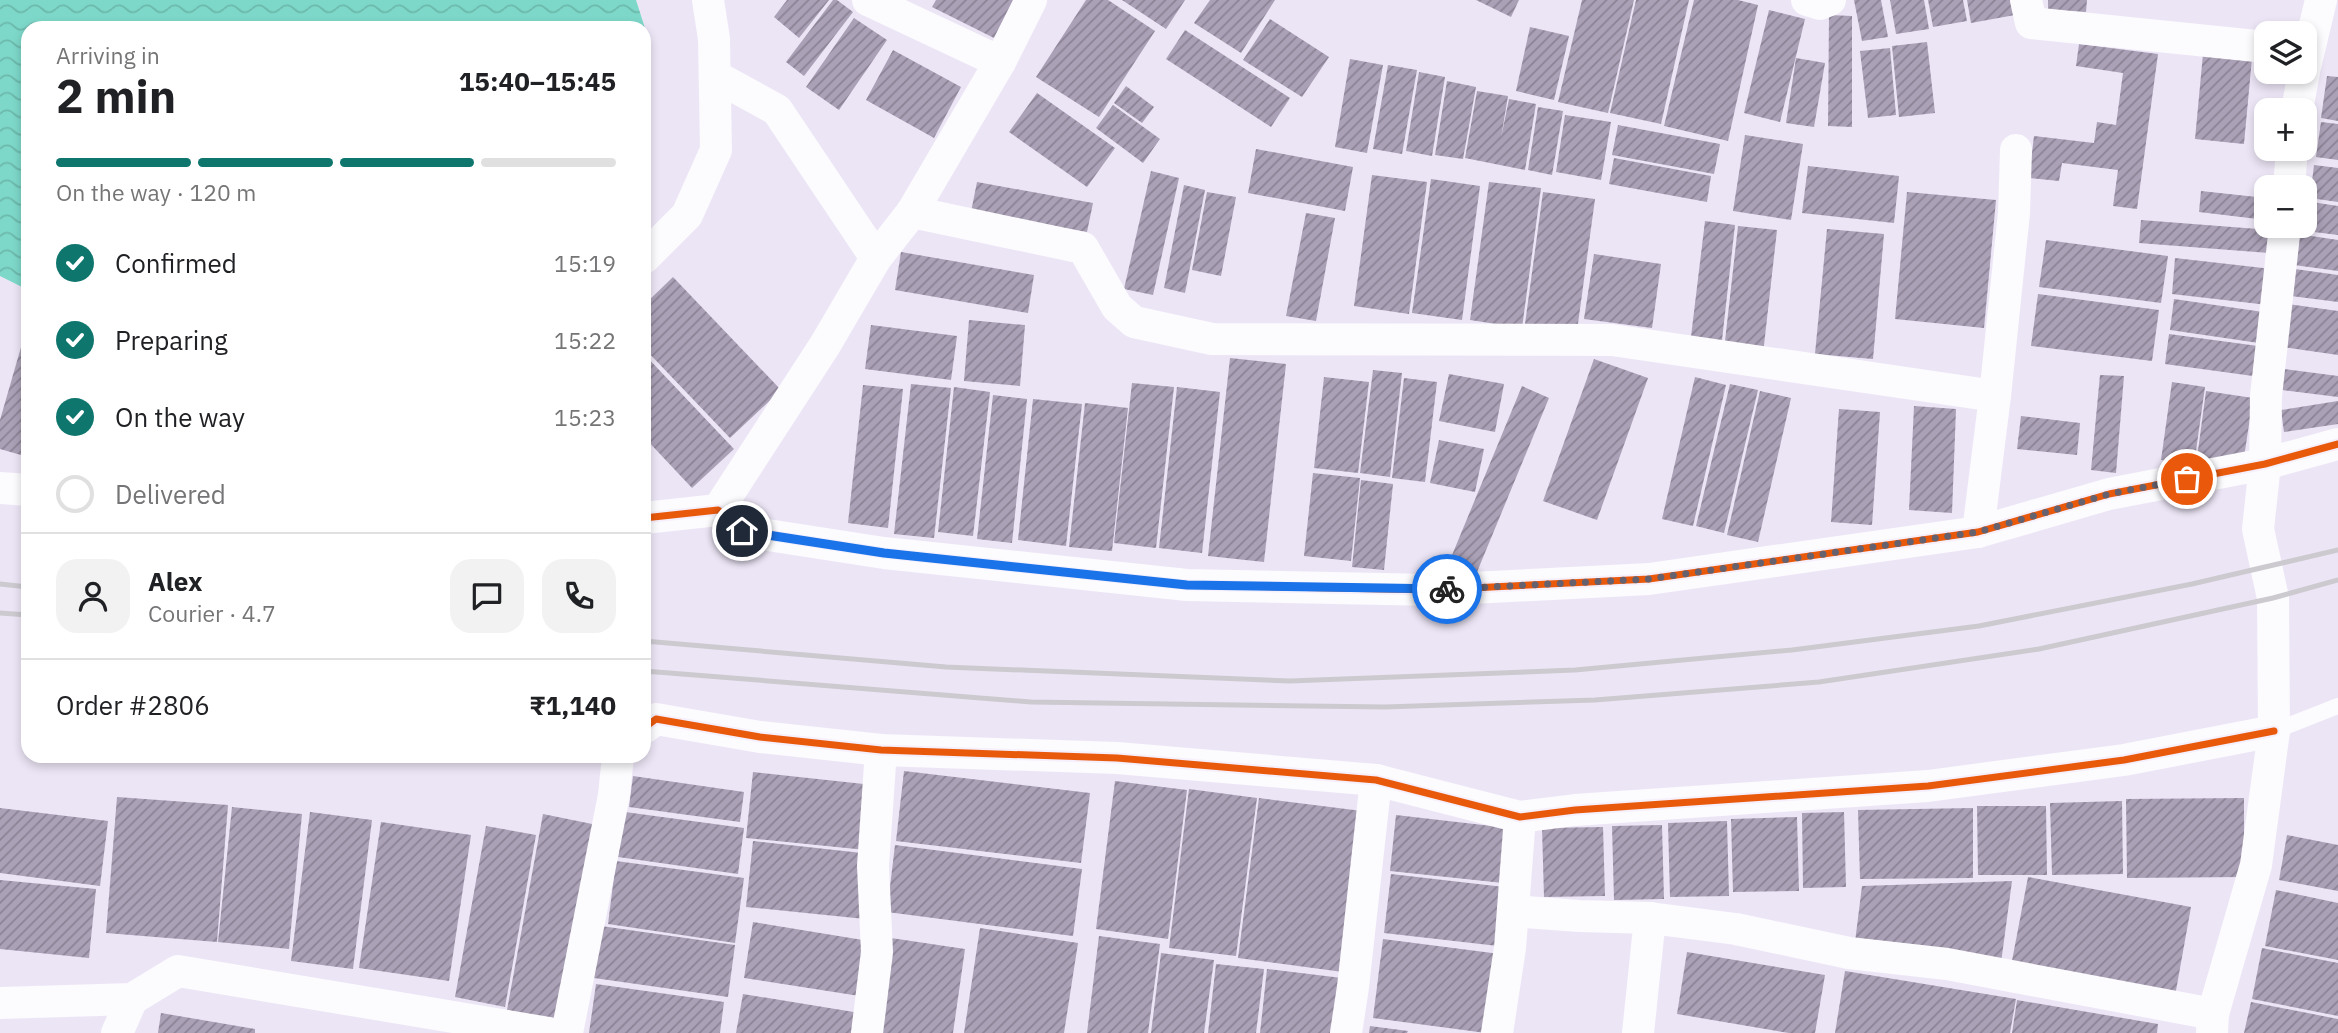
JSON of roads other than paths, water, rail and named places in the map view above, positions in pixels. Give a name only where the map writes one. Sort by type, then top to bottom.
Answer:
[{"type":"street","points":[[651,251],[687,215],[716,150],[714,39],[708,0]]},
{"type":"street","points":[[868,0],[1000,62]]},
{"type":"street","points":[[718,510],[825,345],[876,257],[912,212],[1000,62],[1031,0]]},
{"type":"street","points":[[1807,0],[1820,5],[1830,0]]},
{"type":"street","points":[[2026,0],[2031,23],[2254,46]]},
{"type":"street","points":[[2315,21],[2321,0]]},
{"type":"street","points":[[715,76],[777,110],[876,257]]},
{"type":"street","points":[[1978,532],[2014,213],[2016,150]]},
{"type":"street","points":[[912,212],[1083,248],[1117,307],[1134,322],[1212,339],[1612,340],[1995,396]]},
{"type":"street","points":[[1513,911],[1650,918],[1736,929],[1849,953],[1947,964],[2213,1023],[2256,865],[2274,731],[2273,598],[2258,530],[2265,464],[2266,396],[2284,238]]},
{"type":"street","points":[[651,516],[718,510],[742,531],[884,553],[1187,585],[1406,589],[1649,579],[1978,532],[2109,494],[2265,464],[2338,444]]},
{"type":"street","points":[[0,488],[21,490]]},
{"type":"street","points":[[651,722],[656,719],[760,737],[881,750],[1117,758],[1376,780],[1520,817],[1575,810],[1928,786],[2124,760],[2274,731]]},
{"type":"street","points":[[867,1033],[877,952],[873,866],[881,750]]},
{"type":"street","points":[[567,1033],[609,821],[617,763]]},
{"type":"street","points":[[1346,1033],[1376,780]]},
{"type":"street","points":[[1497,1033],[1510,948],[1520,817]]},
{"type":"street","points":[[1638,1033],[1650,918]]},
{"type":"street","points":[[0,1003],[132,999],[178,971],[549,1033]]},
{"type":"street","points":[[117,1033],[132,999]]},
{"type":"lane","points":[[2274,731],[2338,706]]},
{"type":"water","points":[[0,0],[636,0],[643,21],[21,21],[21,286],[0,276]]},
{"type":"railway","points":[[651,642],[946,667],[1290,681],[1575,670],[1792,650],[1979,626],[2192,584],[2338,550]]},
{"type":"railway","points":[[651,672],[1031,702],[1385,707],[1595,700],[1819,682],[2039,649],[2273,598],[2338,580]]},
{"type":"railway","points":[[0,584],[21,586]]},
{"type":"railway","points":[[0,613],[21,614]]}]
